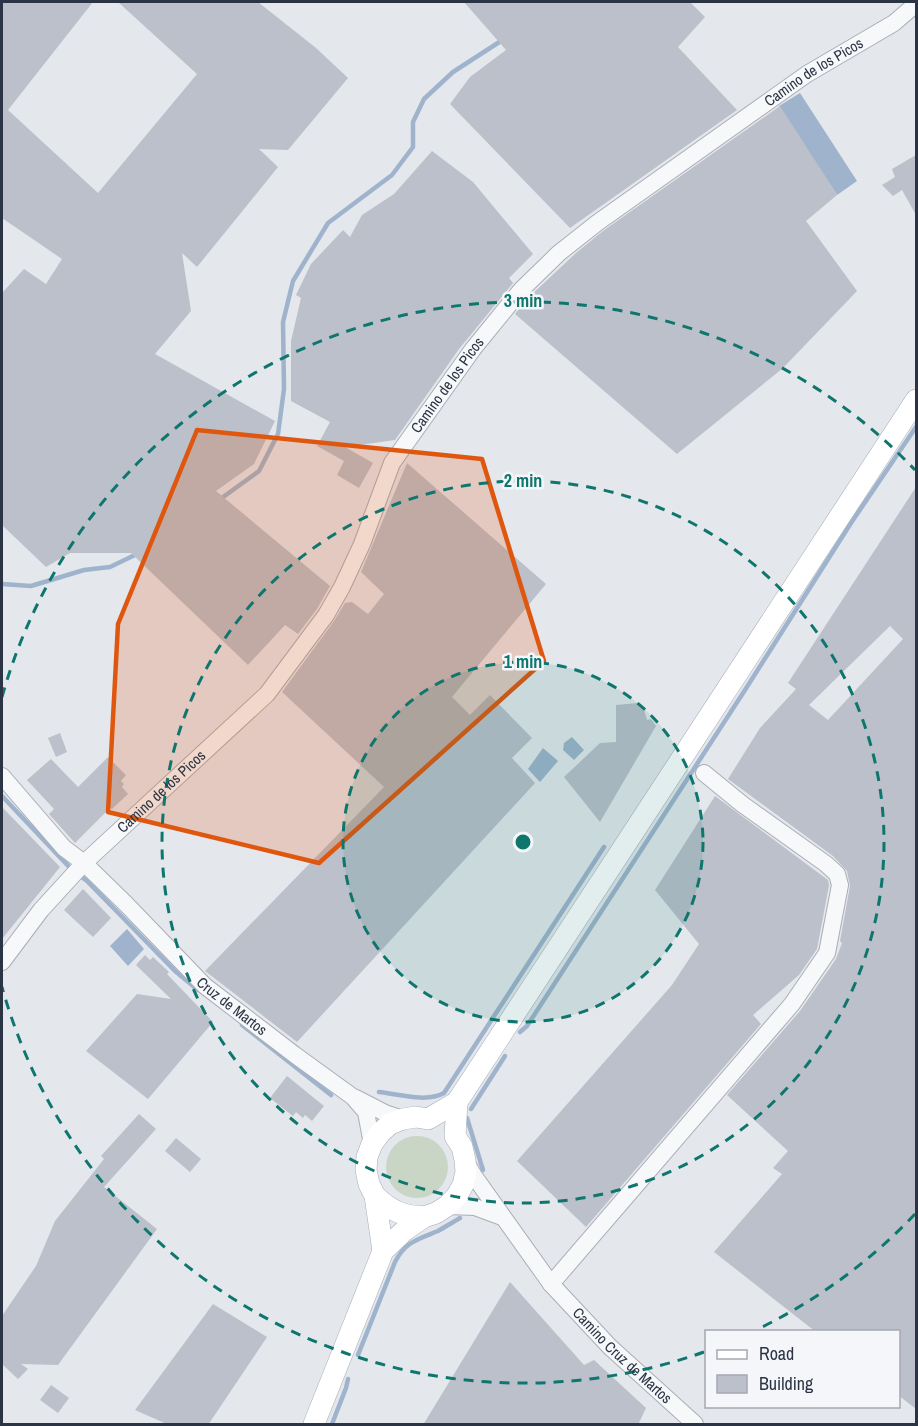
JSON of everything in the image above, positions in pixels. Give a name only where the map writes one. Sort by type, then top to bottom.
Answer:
[{"type":"main road","points":[[383,1251],[381,1223],[366,1170],[367,1157],[372,1144],[390,1124],[416,1117],[428,1119],[457,1102],[916,400]]},
{"type":"main road","points":[[314,1425],[383,1251],[423,1217],[447,1206],[463,1185],[466,1172],[465,1160],[462,1147],[455,1136],[457,1102]]},
{"type":"main road","points":[[375,1196],[388,1209],[405,1216],[423,1217]]},
{"type":"street","name":"Camino de los Picos","points":[[2,962],[41,910],[78,870],[267,694],[326,615],[342,587],[362,543],[392,463],[473,349],[521,290],[560,253],[597,223],[807,74],[894,23],[916,4]]},
{"type":"street","points":[[465,1160],[502,1217],[551,1284],[792,1004],[828,953],[840,885],[837,874],[704,773]]},
{"type":"street","points":[[2,776],[64,848],[78,870]]},
{"type":"street","name":"Cruz de Martos","points":[[78,870],[205,986],[353,1097],[366,1112],[372,1144]]},
{"type":"street","points":[[353,1097],[403,1119]]},
{"type":"street","points":[[428,1119],[443,1125],[455,1136]]},
{"type":"street","points":[[447,1206],[475,1207],[502,1217]]},
{"type":"street","name":"Camino Cruz de Martos","points":[[551,1284],[610,1347],[695,1425]]},
{"type":"highlighted area","points":[[197,430],[482,459],[544,661],[319,863],[108,812],[118,624]]},
{"type":"green space","points":[[417,1136],[439,1145],[448,1167],[439,1189],[417,1198],[395,1189],[386,1167],[395,1145]]},
{"type":"water","points":[[800,93],[857,181],[837,195],[779,106]]},
{"type":"water","points":[[572,737],[584,750],[574,760],[563,750],[564,743]]},
{"type":"water","points":[[543,748],[558,761],[540,782],[528,769]]},
{"type":"water","points":[[127,929],[144,949],[128,966],[110,946]]},
{"type":"building","points":[[2,2],[93,2],[8,110],[98,193],[197,74],[118,2],[258,2],[316,48],[348,78],[288,150],[259,149],[278,167],[197,267],[182,253],[191,311],[155,354],[275,421],[254,464],[216,491],[330,586],[317,609],[298,634],[285,625],[248,665],[131,553],[70,553],[46,567],[2,525],[2,293],[24,269],[46,284],[62,259],[2,218]]},
{"type":"building","points":[[464,2],[690,2],[705,17],[678,47],[737,110],[570,228],[450,104],[470,77],[506,50]]},
{"type":"building","points":[[780,106],[837,195],[806,221],[857,291],[783,368],[677,454],[515,314],[528,298],[603,231]]},
{"type":"building","points":[[432,151],[473,182],[533,254],[509,278],[513,283],[459,349],[395,440],[345,447],[373,463],[359,488],[337,475],[344,461],[317,446],[330,422],[291,401],[291,341],[301,298],[296,295],[311,264],[343,230],[350,237],[362,215],[394,194]]},
{"type":"building","points":[[916,155],[916,215],[902,190],[893,196],[882,185],[895,177],[892,169]]},
{"type":"building","points":[[407,463],[546,584],[452,697],[470,715],[490,695],[532,738],[512,758],[535,783],[297,1042],[205,971],[384,787],[282,692],[345,603],[352,602],[368,614],[384,594],[361,572]]},
{"type":"building","points":[[916,487],[916,1409],[900,1397],[900,1330],[813,1330],[714,1252],[782,1174],[773,1168],[788,1151],[727,1095],[800,1011],[836,959],[842,943],[840,941],[850,886],[847,871],[833,856],[728,779],[760,728],[796,689],[788,683]],"holes":[[[890,626],[903,639],[828,720],[809,705]]]},
{"type":"building","points":[[638,703],[644,710],[647,720],[651,719],[656,726],[600,822],[564,777],[600,743],[616,742],[616,705]]},
{"type":"building","points":[[60,733],[67,752],[56,757],[48,738]]},
{"type":"building","points":[[108,757],[126,775],[121,781],[124,784],[122,787],[128,794],[112,809],[110,808],[75,843],[49,814],[54,809],[27,780],[51,759],[78,787]]},
{"type":"building","points":[[715,796],[828,880],[817,949],[799,975],[753,1015],[761,1024],[586,1227],[517,1161],[672,985],[699,944],[655,890]]},
{"type":"building","points":[[2,807],[60,867],[2,939]]},
{"type":"building","points":[[83,889],[111,918],[93,937],[64,910]]},
{"type":"building","points":[[145,955],[150,960],[153,957],[169,972],[167,974],[213,1022],[148,1099],[86,1051],[137,994],[171,999],[136,965]]},
{"type":"building","points":[[287,1076],[324,1106],[312,1121],[296,1112],[293,1116],[270,1098]]},
{"type":"building","points":[[139,1114],[156,1129],[104,1187],[157,1229],[58,1365],[21,1364],[28,1369],[18,1379],[2,1364],[2,1316],[36,1266],[55,1221],[104,1159],[101,1156]]},
{"type":"building","points":[[176,1138],[201,1159],[190,1172],[165,1151]]},
{"type":"building","points":[[510,1282],[584,1365],[594,1360],[646,1408],[638,1425],[423,1425]]},
{"type":"building","points":[[213,1304],[267,1337],[208,1425],[169,1425],[135,1410]]},
{"type":"building","points":[[51,1385],[69,1398],[58,1413],[40,1400]]},
{"type":"waterway","points":[[219,500],[259,471],[278,434],[284,389],[283,322],[293,281],[328,223],[392,175],[413,147],[413,122],[424,99],[453,72],[504,39]]},
{"type":"waterway","points":[[520,1032],[527,1026],[851,523],[916,427]]},
{"type":"waterway","points":[[2,584],[31,586],[84,570],[110,567],[137,554]]},
{"type":"waterway","points":[[2,796],[72,870]]},
{"type":"waterway","points":[[379,1092],[421,1098],[444,1093],[604,847]]},
{"type":"waterway","points":[[79,875],[175,971],[198,990]]},
{"type":"waterway","points":[[242,1025],[331,1095]]},
{"type":"waterway","points":[[471,1109],[505,1056]]},
{"type":"waterway","points":[[467,1118],[483,1170]]},
{"type":"waterway","points":[[358,1355],[399,1255],[413,1242],[460,1218]]},
{"type":"waterway","points":[[332,1424],[348,1379]]}]
